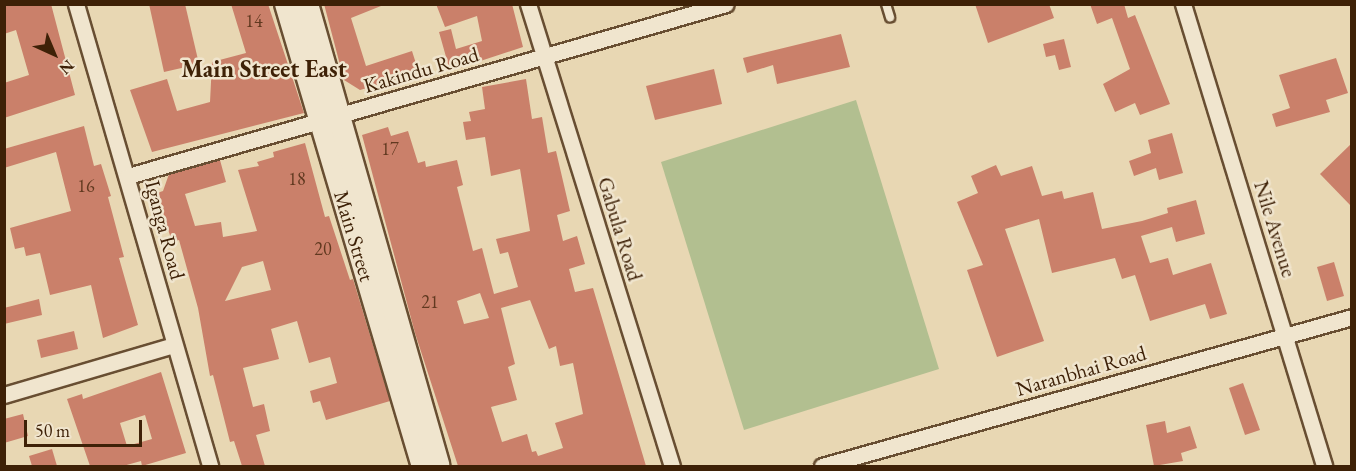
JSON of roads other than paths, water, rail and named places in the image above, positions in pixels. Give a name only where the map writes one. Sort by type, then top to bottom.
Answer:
[{"type":"street","name":"Iganga Road","points":[[76,4],[128,176],[210,466]]},
{"type":"street","name":"Main Street","points":[[286,4],[330,119],[439,466]]},
{"type":"street","name":"Main Street","points":[[307,4],[330,119],[423,466]]},
{"type":"street","name":"Gabula Road","points":[[528,4],[672,466]]},
{"type":"street","name":"Kakindu Road","points":[[128,176],[726,4]]},
{"type":"street","name":"Nile Avenue","points":[[1183,4],[1286,335],[1324,466]]},
{"type":"street","name":"Naranbhai Road","points":[[822,466],[1352,317]]},
{"type":"street","points":[[4,395],[174,345]]},
{"type":"lane","points":[[886,4],[890,17]]},
{"type":"district","name":"Main Street East","points":[[264,69]]}]
